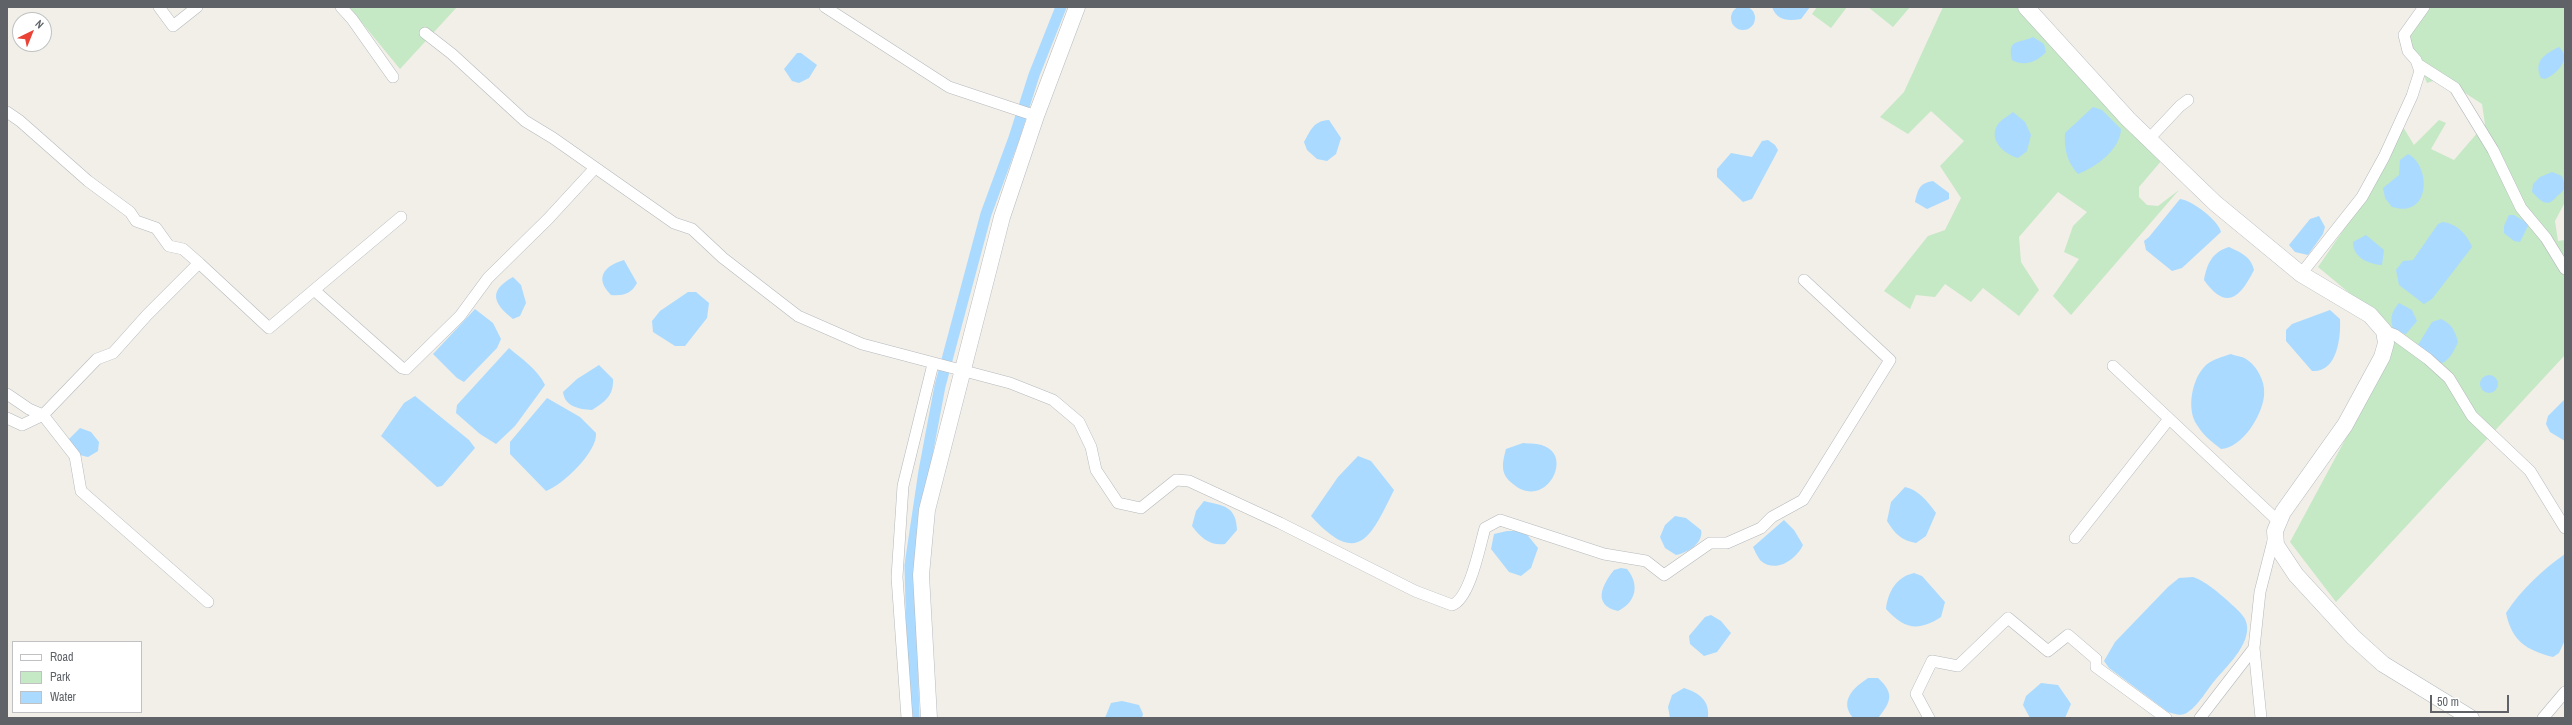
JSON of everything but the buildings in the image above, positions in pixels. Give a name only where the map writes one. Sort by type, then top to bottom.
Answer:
[{"type":"street","points":[[159,7],[173,26],[197,7]]},
{"type":"street","points":[[341,7],[352,19],[393,77]]},
{"type":"street","points":[[825,7],[949,87],[1036,116]]},
{"type":"street","points":[[929,718],[921,575],[923,538],[927,510],[1002,217],[1036,116],[1077,7]]},
{"type":"street","points":[[2026,7],[2148,140],[2215,203],[2301,274],[2365,312],[2384,331],[2394,335],[2428,359],[2449,378],[2472,416],[2530,472],[2565,528]]},
{"type":"street","points":[[2424,7],[2404,35],[2408,51],[2419,65],[2455,88],[2493,150],[2521,208],[2546,238],[2565,269]]},
{"type":"street","points":[[425,33],[452,54],[524,121],[553,138],[674,223],[692,229],[723,258],[798,316],[862,344],[933,364],[964,370],[1032,391],[1053,400],[1079,422],[1091,447],[1096,470],[1118,502],[1141,508],[1176,480],[1190,481],[1280,523],[1415,591],[1452,605],[1461,599],[1470,580],[1485,528],[1500,520],[1604,554],[1646,561],[1664,575],[1710,543],[1727,543],[1761,528],[1772,517],[1803,500],[1890,360],[1804,280]]},
{"type":"street","points":[[2301,274],[2362,197],[2384,157],[2412,96],[2420,71],[2419,65]]},
{"type":"street","points":[[2148,140],[2180,106],[2188,100]]},
{"type":"street","points":[[7,112],[20,121],[88,181],[130,212],[136,221],[156,228],[169,246],[182,250],[200,263],[269,328],[401,217]]},
{"type":"street","points":[[314,290],[402,368],[406,369],[460,316],[488,278],[548,219],[595,168]]},
{"type":"street","points":[[7,418],[22,425],[43,415],[97,359],[113,353],[147,315],[200,263]]},
{"type":"street","points":[[2261,718],[2254,648],[2260,592],[2276,526],[2345,425],[2382,357],[2386,343],[2384,331]]},
{"type":"street","points":[[908,718],[897,577],[903,493],[933,364]]},
{"type":"street","points":[[2113,366],[2169,419],[2276,526],[2276,545],[2296,575],[2352,637],[2382,664],[2471,718]]},
{"type":"street","points":[[7,394],[29,409],[43,415],[75,456],[81,491],[208,602]]},
{"type":"street","points":[[2075,538],[2169,419]]},
{"type":"street","points":[[1930,718],[1916,694],[1932,661],[1958,666],[2008,618],[2048,651],[2068,634],[2096,659],[2096,667],[2166,718]]},
{"type":"street","points":[[2200,718],[2254,648]]},
{"type":"street","points":[[2543,718],[2565,692]]},
{"type":"green space","points":[[349,7],[457,7],[400,69]]},
{"type":"green space","points":[[1817,7],[1847,7],[1831,28],[1812,14]]},
{"type":"green space","points":[[1868,7],[1910,7],[1893,27]]},
{"type":"green space","points":[[1943,7],[2022,7],[2162,160],[2139,187],[2139,197],[2147,205],[2158,206],[2179,190],[2071,315],[2053,296],[2079,259],[2064,252],[2073,226],[2087,212],[2058,192],[2019,237],[2021,262],[2039,290],[2019,316],[1983,288],[1971,302],[1945,284],[1935,297],[1916,295],[1910,309],[1884,291],[1928,236],[1945,230],[1961,198],[1940,166],[1964,141],[1931,111],[1908,134],[1880,117],[1904,92]]},
{"type":"green space","points":[[2430,7],[2565,7],[2565,202],[2555,221],[2558,241],[2565,240],[2565,355],[2336,602],[2290,542],[2360,412],[2390,346],[2383,321],[2318,267],[2360,206],[2403,127],[2414,145],[2439,120],[2446,123],[2431,149],[2454,160],[2485,124],[2482,104],[2442,78],[2427,83],[2411,44],[2410,35]]},
{"type":"water","points":[[1743,6],[1748,7],[1754,13],[1754,23],[1748,29],[1743,30],[1738,29],[1732,23],[1731,18],[1732,13],[1738,7]]},
{"type":"water","points":[[1772,7],[1810,7],[1801,19],[1787,20],[1777,15]]},
{"type":"water","points":[[2033,37],[2044,44],[2046,52],[2034,61],[2026,63],[2012,60],[2011,48],[2013,45]]},
{"type":"water","points":[[2559,47],[2564,56],[2561,66],[2550,77],[2545,79],[2541,78],[2538,67],[2539,63],[2545,55]]},
{"type":"water","points":[[797,53],[801,53],[817,65],[809,78],[799,83],[792,81],[784,69]]},
{"type":"water","points":[[2093,107],[2102,110],[2121,129],[2120,137],[2112,151],[2106,157],[2092,167],[2078,174],[2071,165],[2067,155],[2065,133]]},
{"type":"water","points":[[2013,112],[2025,122],[2031,135],[2027,151],[2018,158],[2004,151],[1997,143],[1995,138],[1997,126]]},
{"type":"water","points":[[1329,120],[1341,138],[1336,154],[1327,161],[1317,159],[1307,150],[1304,142],[1316,124]]},
{"type":"water","points":[[1768,140],[1775,145],[1778,150],[1752,199],[1743,202],[1717,177],[1717,169],[1731,153],[1752,157],[1762,141]]},
{"type":"water","points":[[2408,154],[2419,166],[2424,182],[2423,191],[2420,199],[2415,205],[2405,209],[2400,209],[2392,207],[2385,198],[2383,188],[2399,175],[2400,160]]},
{"type":"water","points":[[2552,172],[2562,176],[2565,186],[2562,192],[2547,203],[2541,201],[2532,192],[2533,184],[2540,177]]},
{"type":"water","points":[[1933,181],[1949,193],[1949,199],[1927,209],[1915,202],[1922,185]]},
{"type":"water","points":[[2180,199],[2198,207],[2215,222],[2221,232],[2182,268],[2172,271],[2146,250],[2144,241]]},
{"type":"water","points":[[2509,215],[2514,215],[2529,224],[2520,242],[2514,241],[2504,233],[2504,226]]},
{"type":"water","points":[[2319,216],[2325,227],[2323,234],[2308,255],[2295,252],[2289,245],[2310,219]]},
{"type":"water","points":[[2443,222],[2453,225],[2461,230],[2472,247],[2432,299],[2424,304],[2399,285],[2396,270],[2403,261],[2413,260],[2438,224]]},
{"type":"water","points":[[2366,235],[2384,250],[2382,265],[2367,262],[2356,252],[2353,242]]},
{"type":"water","points":[[2229,247],[2245,256],[2251,262],[2254,270],[2249,280],[2238,294],[2226,298],[2212,290],[2204,280],[2211,259],[2214,255]]},
{"type":"water","points":[[624,260],[637,283],[632,290],[626,294],[611,295],[606,289],[602,278],[607,269]]},
{"type":"water","points":[[513,277],[521,285],[526,303],[520,316],[513,319],[501,308],[496,297],[500,287]]},
{"type":"water","points":[[688,292],[696,292],[709,303],[707,318],[685,346],[675,346],[653,332],[652,321],[660,311]]},
{"type":"water","points":[[2399,303],[2412,310],[2417,321],[2406,334],[2394,332],[2391,320],[2392,314]]},
{"type":"water","points":[[475,309],[493,323],[501,339],[497,348],[464,382],[457,378],[433,354]]},
{"type":"water","points":[[2330,310],[2340,319],[2340,335],[2336,353],[2327,366],[2320,370],[2312,371],[2286,341],[2286,330],[2292,324]]},
{"type":"water","points":[[2441,319],[2448,323],[2452,328],[2456,334],[2458,342],[2448,359],[2437,365],[2418,345],[2432,322]]},
{"type":"water","points":[[509,348],[538,374],[545,385],[515,426],[496,444],[480,434],[456,413],[457,405]]},
{"type":"water","points":[[2231,354],[2244,358],[2254,366],[2264,385],[2264,396],[2259,413],[2250,430],[2236,443],[2221,449],[2199,429],[2194,418],[2191,402],[2194,385],[2201,371],[2206,365]]},
{"type":"water","points":[[599,365],[613,379],[612,389],[608,398],[592,410],[578,408],[570,404],[564,397],[563,392],[577,379]]},
{"type":"water","points":[[2489,375],[2495,378],[2498,384],[2495,390],[2489,393],[2483,390],[2480,384],[2483,378]]},
{"type":"water","points":[[415,396],[469,440],[475,448],[442,486],[437,487],[381,436],[404,403]]},
{"type":"water","points":[[547,398],[580,417],[596,433],[595,440],[586,458],[570,475],[553,488],[546,491],[510,454],[510,442]]},
{"type":"water","points":[[2565,399],[2565,441],[2550,432],[2546,424],[2548,416]]},
{"type":"water","points":[[80,428],[91,432],[99,442],[98,451],[88,457],[79,455],[69,439]]},
{"type":"water","points":[[1523,443],[1544,446],[1553,452],[1556,460],[1556,470],[1552,479],[1545,487],[1536,491],[1525,491],[1513,484],[1504,472],[1503,464],[1506,449]]},
{"type":"water","points":[[1358,456],[1371,461],[1394,490],[1378,521],[1370,532],[1362,540],[1352,543],[1341,541],[1327,532],[1311,516],[1338,477]]},
{"type":"water","points":[[1905,487],[1919,494],[1936,513],[1926,536],[1916,543],[1899,536],[1887,521],[1891,502]]},
{"type":"water","points":[[1204,501],[1228,508],[1234,516],[1237,530],[1225,544],[1215,544],[1206,540],[1192,526],[1196,511]]},
{"type":"water","points":[[1675,516],[1686,518],[1701,530],[1700,539],[1694,547],[1676,555],[1665,548],[1660,537],[1665,525]]},
{"type":"water","points":[[1784,520],[1794,530],[1803,545],[1796,555],[1786,563],[1773,566],[1767,565],[1760,560],[1753,547]]},
{"type":"water","points":[[1507,531],[1524,531],[1538,548],[1531,568],[1521,576],[1509,572],[1491,549],[1494,534]]},
{"type":"water","points":[[2565,554],[2565,640],[2559,653],[2553,657],[2535,651],[2522,643],[2512,631],[2506,613],[2518,596],[2532,581]]},
{"type":"water","points":[[1621,568],[1627,569],[1634,581],[1635,587],[1629,603],[1618,611],[1605,604],[1602,599],[1602,594],[1606,582],[1614,570]]},
{"type":"water","points":[[1914,573],[1922,576],[1945,602],[1941,617],[1933,622],[1918,626],[1912,626],[1899,621],[1886,609],[1894,586],[1902,578]]},
{"type":"water","points":[[2193,577],[2203,581],[2228,601],[2245,619],[2247,627],[2246,635],[2239,652],[2196,705],[2186,714],[2178,715],[2168,712],[2109,668],[2104,661],[2115,642],[2168,587],[2179,578]]},
{"type":"water","points":[[1711,615],[1721,621],[1731,633],[1717,652],[1704,656],[1690,644],[1689,636],[1705,617]]},
{"type":"water","points":[[1868,678],[1878,678],[1883,683],[1889,693],[1888,702],[1878,718],[1853,718],[1847,706],[1850,695],[1857,686]]},
{"type":"water","points":[[2041,683],[2058,685],[2071,704],[2065,718],[2030,718],[2023,705],[2026,696]]},
{"type":"water","points":[[1684,688],[1694,692],[1702,698],[1707,706],[1708,718],[1670,718],[1668,707],[1672,695]]},
{"type":"water","points":[[1122,701],[1139,705],[1143,714],[1142,718],[1105,718],[1111,703]]},
{"type":"waterway","points":[[914,718],[910,565],[924,471],[940,386],[986,214],[1014,138],[1034,75],[1061,7]]}]
